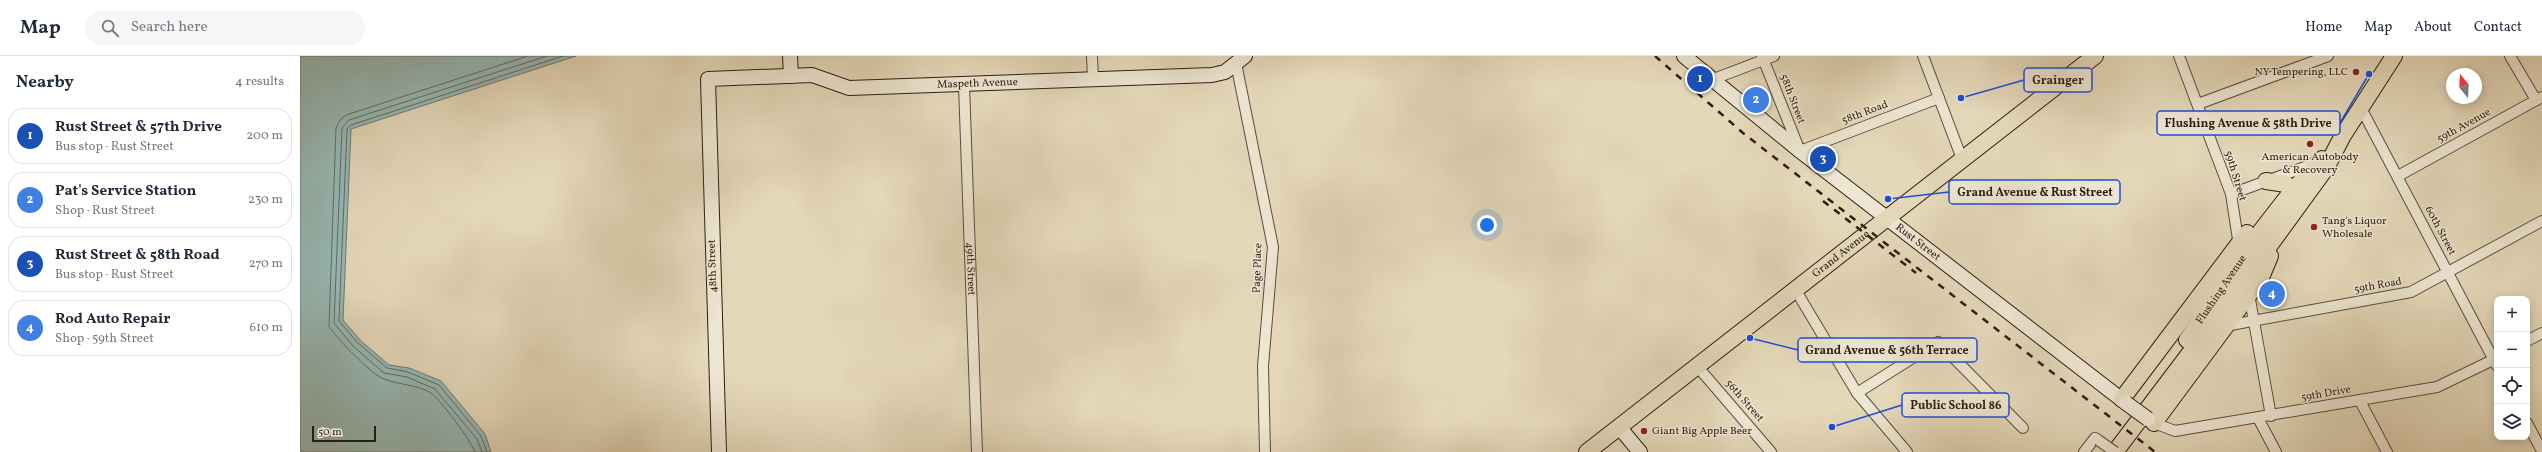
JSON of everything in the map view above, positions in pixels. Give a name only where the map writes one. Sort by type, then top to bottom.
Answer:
[{"type":"main road","points":[[790,56],[791,76]]},
{"type":"main road","name":"Rust Street","points":[[1684,56],[1711,80],[1800,151],[2151,421]]},
{"type":"main road","name":"Grand Avenue","points":[[1587,452],[2095,56]]},
{"type":"main road","name":"Flushing Avenue","points":[[2100,446],[2188,338],[2277,210],[2297,196],[2326,168],[2342,137],[2394,56]]},
{"type":"main road","name":"Maspeth Avenue","points":[[707,80],[709,78],[812,75],[849,88],[964,85],[1212,75],[1225,72],[1241,60]]},
{"type":"main road","name":"48th Street","points":[[707,80],[719,452]]},
{"type":"main road","name":"Flushing Avenue","points":[[2115,452],[2281,231],[2297,196],[2318,162],[2342,137]]},
{"type":"main road","points":[[2266,181],[2286,184],[2297,196]]},
{"type":"main road","points":[[2124,401],[2253,226],[2265,215],[2277,210]]},
{"type":"main road","points":[[2151,421],[2260,280],[2281,231]]},
{"type":"main road","points":[[1619,427],[1640,452]]},
{"type":"street","points":[[1092,56],[1093,80]]},
{"type":"street","points":[[1711,80],[1763,58],[1774,56]]},
{"type":"street","points":[[1923,56],[1962,159]]},
{"type":"street","name":"59th Street","points":[[2179,56],[2231,194],[2241,261]]},
{"type":"street","points":[[2198,104],[2328,56]]},
{"type":"street","points":[[2510,56],[2539,99]]},
{"type":"street","name":"58th Street","points":[[1763,58],[1800,151]]},
{"type":"street","name":"Page Place","points":[[1241,60],[1273,248],[1263,366],[1265,452]]},
{"type":"street","name":"49th Street","points":[[964,85],[977,452]]},
{"type":"street","name":"58th Road","points":[[1800,151],[1939,98]]},
{"type":"street","name":"59th Avenue","points":[[2398,176],[2539,99]]},
{"type":"street","name":"60th Street","points":[[2361,108],[2494,357]]},
{"type":"street","points":[[2231,194],[2318,162]]},
{"type":"street","name":"59th Road","points":[[2225,326],[2411,292],[2542,221]]},
{"type":"street","points":[[1795,289],[1857,393],[1907,452]]},
{"type":"street","points":[[2249,294],[2271,416]]},
{"type":"street","points":[[2530,339],[2542,333]]},
{"type":"street","points":[[1857,393],[1938,342],[2023,428]]},
{"type":"street","name":"59th Drive","points":[[2151,421],[2175,431],[2360,401],[2437,387],[2494,362]]},
{"type":"street","name":"56th Street","points":[[1697,366],[1772,452]]},
{"type":"street","points":[[2360,401],[2387,452]]},
{"type":"street","points":[[2258,418],[2276,452]]},
{"type":"street","points":[[2530,429],[2542,451]]},
{"type":"street","name":"Flushing Avenue","points":[[2084,452],[2095,438],[2100,446],[2115,452]]},
{"type":"water","points":[[300,56],[576,56],[351,129],[343,320],[360,340],[389,365],[409,368],[441,381],[485,434],[491,452],[300,452]]},
{"type":"railway","points":[[1655,56],[1743,133],[2155,452]]},
{"type":"railway","points":[[1823,201],[1916,273]]},
{"type":"place","name":"NY Tempering, LLC","points":[[2356,72]]},
{"type":"place","name":"Flushing Avenue & 58th Drive","points":[[2369,74]]},
{"type":"place","name":"Rust Street & 57th Drive","points":[[1700,79]]},
{"type":"place","name":"Grainger","points":[[1961,98]]},
{"type":"place","name":"Pat's Service Station","points":[[1756,100]]},
{"type":"place","name":"American Autobody & Recovery","points":[[2310,144]]},
{"type":"place","name":"Rust Street & 58th Road","points":[[1823,159]]},
{"type":"place","name":"Grand Avenue & Rust Street","points":[[1888,199]]},
{"type":"place","name":"Tang's Liquor Wholesale","points":[[2314,227]]},
{"type":"place","name":"Rod Auto Repair","points":[[2272,294]]},
{"type":"place","name":"Grand Avenue & 56th Terrace","points":[[1750,338]]},
{"type":"place","name":"Public School 86","points":[[1832,427]]},
{"type":"place","name":"Giant Big Apple Beer","points":[[1644,431]]}]
